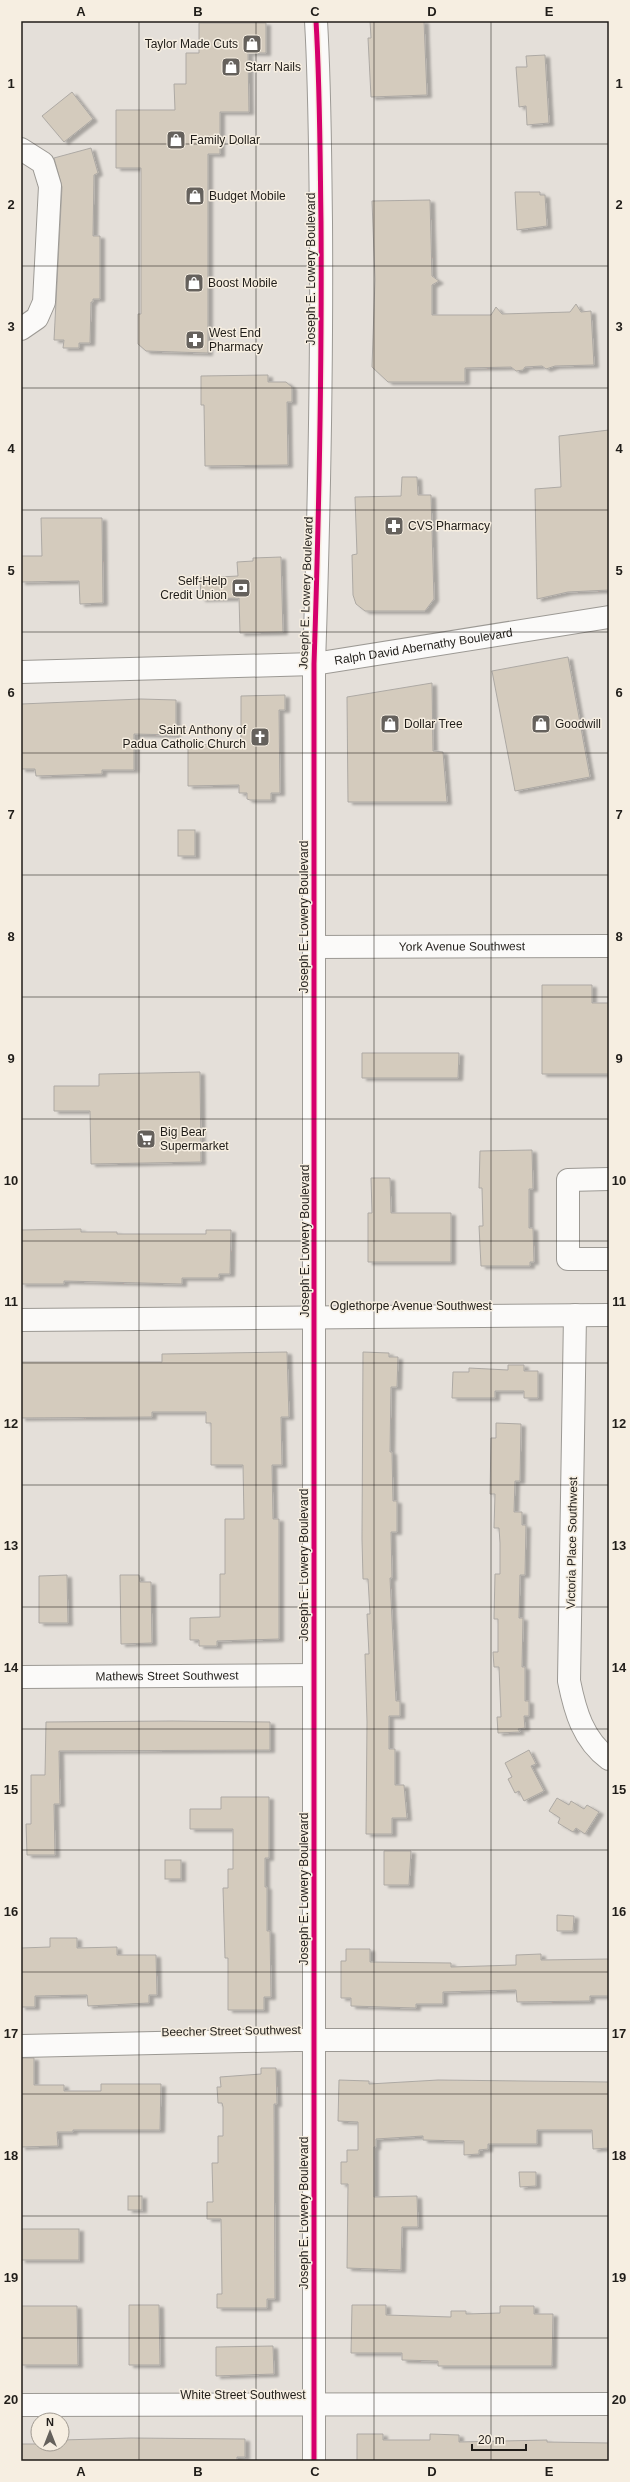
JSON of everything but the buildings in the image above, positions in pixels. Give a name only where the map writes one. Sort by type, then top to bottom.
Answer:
[{"type":"street","name":"Joseph E. Lowery Boulevard","points":[[314,2461],[314,664],[319,512],[322,323],[319,65],[316,21]]},
{"type":"street","points":[[21,149],[43,163],[50,186],[44,302],[37,318],[21,329]]},
{"type":"street","name":"Ralph David Abernathy Boulevard","points":[[21,672],[314,664],[609,617]]},
{"type":"street","name":"York Avenue Southwest","points":[[314,947],[609,946]]},
{"type":"street","points":[[609,1179],[568,1180],[568,1260],[609,1260]]},
{"type":"street","name":"Victoria Place Southwest","points":[[575,1315],[569,1681],[575,1710],[589,1738],[609,1759]]},
{"type":"street","name":"Oglethorpe Avenue Southwest","points":[[21,1320],[609,1315]]},
{"type":"street","name":"Mathews Street Southwest","points":[[21,1677],[314,1675]]},
{"type":"street","name":"Beecher Street Southwest","points":[[21,2046],[314,2040],[609,2040]]},
{"type":"street","name":"White Street Southwest","points":[[21,2405],[609,2404]]},
{"type":"cycle path","points":[[314,2461],[314,664],[320,442],[321,332],[320,121],[316,21]]},
{"type":"place","name":"Taylor Made Cuts","points":[[252,44]]},
{"type":"place","name":"Starr Nails","points":[[231,67]]},
{"type":"place","name":"Family Dollar","points":[[176,140]]},
{"type":"place","name":"Budget Mobile","points":[[195,196]]},
{"type":"place","name":"Boost Mobile","points":[[194,283]]},
{"type":"place","name":"West End Pharmacy","points":[[195,340]]},
{"type":"place","name":"CVS Pharmacy","points":[[394,526]]},
{"type":"place","name":"Self-Help Credit Union","points":[[241,588]]},
{"type":"place","name":"Dollar Tree","points":[[390,724]]},
{"type":"place","name":"Goodwill","points":[[541,724]]},
{"type":"place","name":"Saint Anthony of Padua Catholic Church","points":[[260,737]]},
{"type":"place","name":"Big Bear Supermarket","points":[[146,1139]]}]
